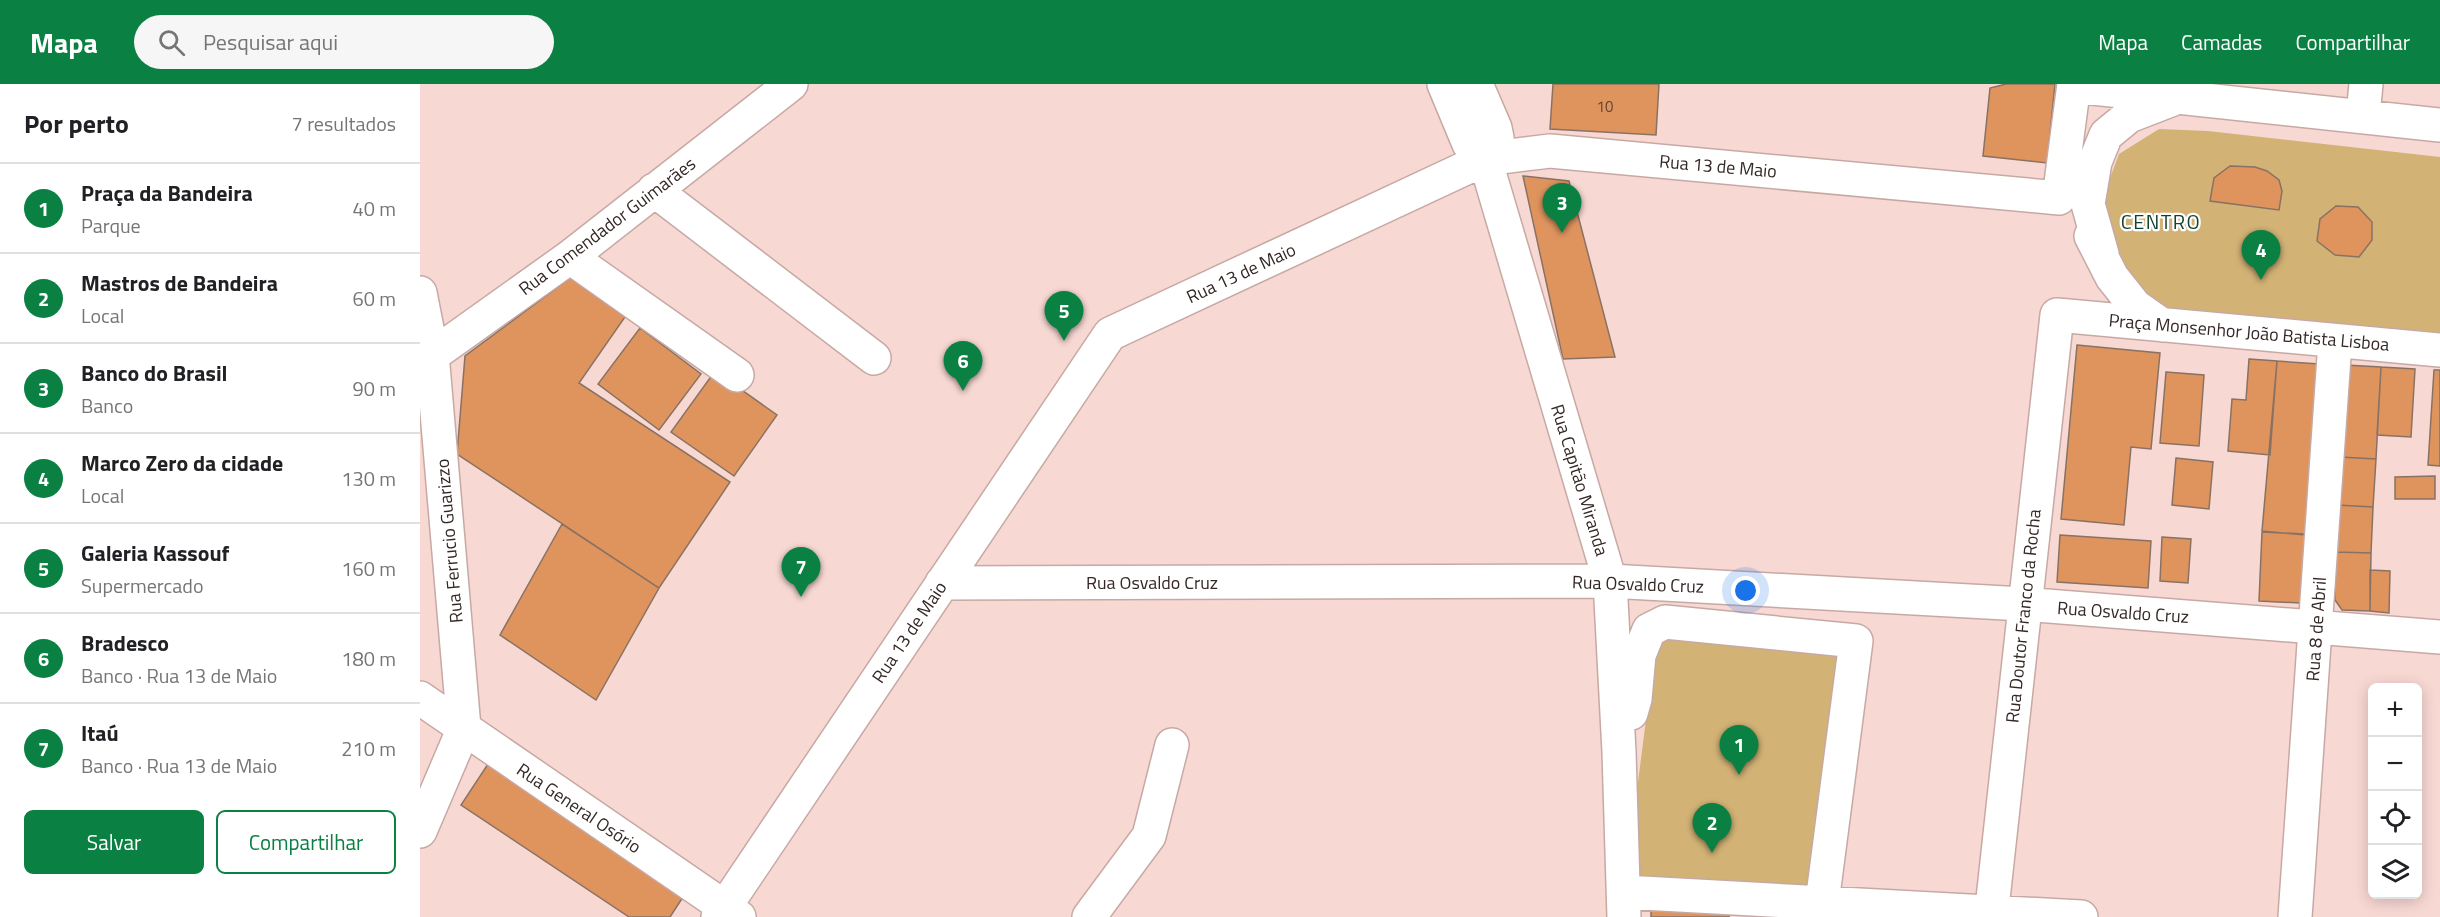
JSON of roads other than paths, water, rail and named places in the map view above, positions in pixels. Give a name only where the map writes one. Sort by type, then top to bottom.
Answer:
[{"type":"street","name":"Rua Comendador Guimarães","points":[[426,359],[570,256],[791,84]]},
{"type":"street","name":"Rua Capitão Miranda","points":[[1444,84],[1469,144],[1485,159],[1610,581],[1624,904]]},
{"type":"street","points":[[1476,84],[1497,138],[1485,159]]},
{"type":"street","points":[[2102,254],[2086,229],[2060,198],[2074,85],[2178,97],[2365,100],[2440,125]]},
{"type":"street","points":[[2162,325],[2135,306],[2112,277],[2102,254],[2088,204],[2095,162],[2106,135],[2129,116],[2178,97]]},
{"type":"street","name":"Rua 13 de Maio","points":[[727,914],[942,583],[1110,334],[1485,159],[1550,151],[2060,198]]},
{"type":"street","points":[[654,190],[874,358]]},
{"type":"street","points":[[570,256],[737,375]]},
{"type":"street","name":"Rua Ferrucio Guarizzo","points":[[420,293],[464,728]]},
{"type":"street","name":"Praça Monsenhor João Batista Lisboa","points":[[2057,315],[2440,350]]},
{"type":"street","name":"Rua Doutor Franco da Rocha","points":[[1991,914],[2023,604],[2057,315]]},
{"type":"street","name":"Rua 8 de Abril","points":[[2295,917],[2335,342]]},
{"type":"street","name":"Rua Osvaldo Cruz","points":[[942,583],[1610,581],[2023,604],[2317,626],[2440,638]]},
{"type":"street","points":[[1619,752],[1635,699],[1639,655],[1649,630],[1665,622],[1856,641],[1822,903]]},
{"type":"street","name":"Rua General Osório","points":[[420,698],[727,914]]},
{"type":"street","points":[[420,831],[464,728]]},
{"type":"street","points":[[1089,917],[1149,836],[1172,745]]},
{"type":"street","points":[[1624,904],[1822,903],[1991,914],[2082,917]]},
{"type":"place","name":"Banco do Brasil","points":[[1562,233]]},
{"type":"place","name":"Marco Zero da cidade","points":[[2261,280]]},
{"type":"place","name":"Galeria Kassouf","points":[[1064,341]]},
{"type":"place","name":"Bradesco","points":[[963,391]]},
{"type":"place","name":"Itaú","points":[[801,597]]},
{"type":"place","name":"Praça da Bandeira","points":[[1739,775]]},
{"type":"place","name":"Mastros de Bandeira","points":[[1712,853]]},
{"type":"district","name":"CENTRO","points":[[2161,221]]}]
